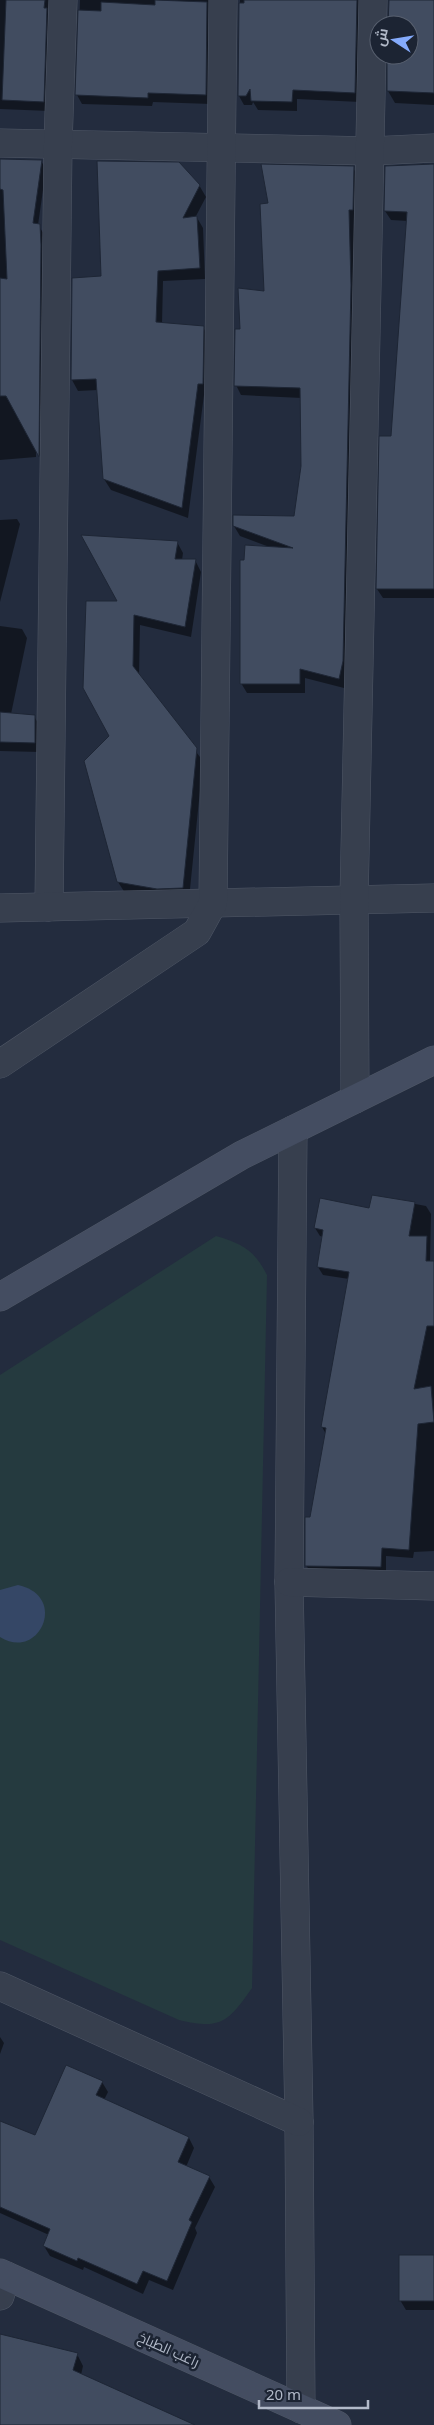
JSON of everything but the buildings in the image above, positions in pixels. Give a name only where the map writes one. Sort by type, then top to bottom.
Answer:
[{"type":"main road","points":[[0,1297],[242,1155],[434,1060]]},
{"type":"main road","name":"راغب الطباخ","points":[[2,2282],[337,2425]]},
{"type":"street","points":[[49,907],[58,144],[62,0]]},
{"type":"street","points":[[0,1064],[197,932],[212,904],[223,0]]},
{"type":"street","points":[[355,1099],[354,900],[373,0]]},
{"type":"street","points":[[0,143],[371,151],[434,148]]},
{"type":"street","points":[[0,908],[434,898]]},
{"type":"street","points":[[293,1130],[289,1582],[299,2122],[301,2409]]},
{"type":"street","points":[[289,1582],[434,1586]]},
{"type":"street","points":[[0,1986],[299,2122]]},
{"type":"green space","points":[[216,1236],[247,1249],[257,1259],[267,1275],[252,1988],[229,2016],[214,2023],[205,2024],[179,2020],[0,1940],[0,1375]]},
{"type":"water","points":[[18,1585],[33,1591],[42,1601],[45,1613],[43,1624],[36,1634],[26,1641],[14,1642],[0,1637],[0,1590]]}]
